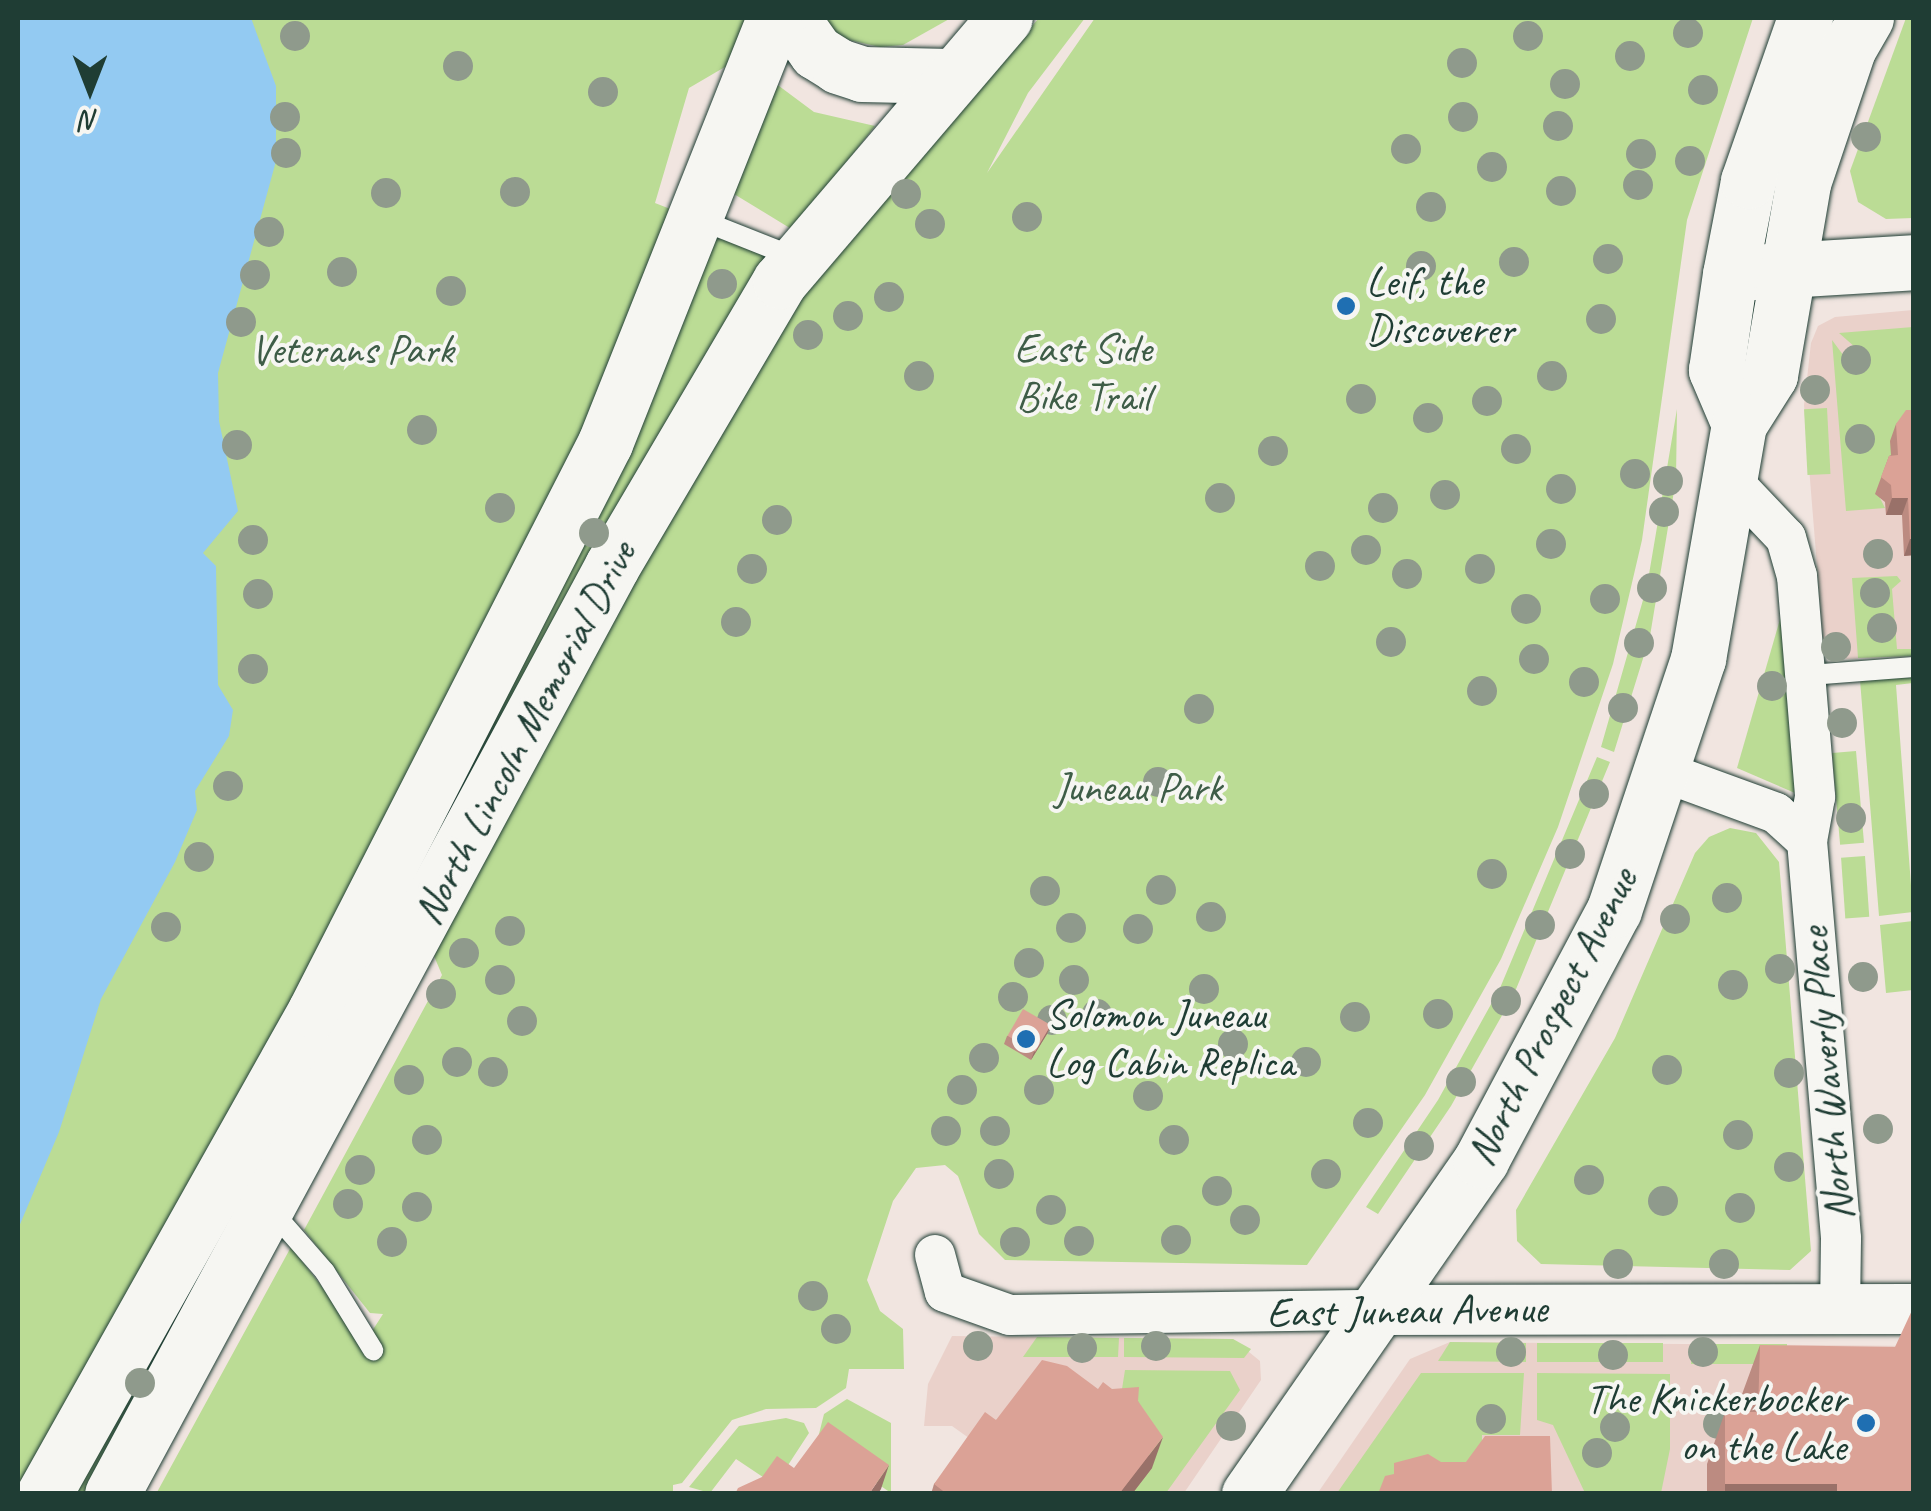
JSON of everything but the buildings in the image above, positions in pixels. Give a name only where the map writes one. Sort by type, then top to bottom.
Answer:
[{"type":"main road","name":"North Lincoln Memorial Drive","points":[[44,1494],[323,995],[604,444],[698,219],[774,18]]},
{"type":"main road","points":[[792,18],[816,52],[838,66],[862,74],[961,52]]},
{"type":"main road","name":"North Lincoln Memorial Drive","points":[[112,1494],[270,1208],[612,566],[798,259],[961,52],[1005,18]]},
{"type":"main road","points":[[1738,424],[1716,370],[1730,274],[1748,181],[1804,18]]},
{"type":"main road","name":"North Prospect Avenue","points":[[1249,1494],[1481,1160],[1543,1054],[1614,910],[1664,772],[1698,659],[1738,424],[1770,374],[1786,270],[1824,115],[1866,18]]},
{"type":"main road","points":[[1730,274],[1914,262]]},
{"type":"street","name":"North Waverly Place","points":[[1730,479],[1786,538],[1810,676],[1816,797],[1807,841],[1842,1239],[1840,1308]]},
{"type":"street","points":[[1664,772],[1776,812],[1807,841]]},
{"type":"street","name":"East Juneau Avenue","points":[[935,1255],[944,1292],[1010,1315],[1914,1309]]},
{"type":"lane","points":[[698,219],[798,259]]},
{"type":"lane","points":[[1810,676],[1914,667]]},
{"type":"lane","points":[[270,1208],[325,1272],[373,1350]]},
{"type":"shaded area","points":[[1913,310],[1913,656],[1847,659],[1824,653],[1804,405],[1811,343],[1818,326],[1835,317]]},
{"type":"shaded area","points":[[952,1336],[1233,1339],[1260,1361],[1261,1380],[1184,1493],[1112,1493],[997,1458],[952,1426],[924,1426],[928,1384]]},
{"type":"shaded area","points":[[1450,1342],[1913,1346],[1913,1493],[1317,1494],[1410,1359]]},
{"type":"green space","name":"Veterans Park","points":[[18,18],[749,18],[730,64],[689,88],[655,203],[798,259],[112,1493],[18,1493]]},
{"type":"green space","points":[[819,18],[951,18],[903,45],[880,47],[840,38]]},
{"type":"green space","name":"Juneau Park","points":[[1039,18],[1085,18],[1028,93],[987,173],[1095,18],[1753,18],[1687,220],[1642,540],[1613,664],[1558,827],[1501,959],[1425,1095],[1307,1265],[1005,1260],[979,1234],[958,1176],[945,1165],[916,1168],[893,1201],[867,1280],[880,1311],[903,1329],[904,1369],[849,1369],[846,1388],[816,1408],[766,1409],[732,1420],[682,1483],[673,1485],[673,1493],[156,1494],[291,1247],[365,1342],[383,1314],[370,1313],[304,1230],[442,975],[434,956],[668,512],[816,274]]},
{"type":"green space","points":[[1906,18],[1914,18],[1913,218],[1886,219],[1858,202],[1850,171]]},
{"type":"green space","points":[[775,83],[814,112],[875,126],[793,230],[734,194]]},
{"type":"green space","points":[[1913,327],[1913,427],[1880,498],[1885,508],[1846,511],[1832,340],[1855,371],[1865,367],[1864,355],[1839,333]]},
{"type":"green space","points":[[1827,408],[1830,474],[1807,475],[1804,409]]},
{"type":"green space","points":[[1677,409],[1676,479],[1650,636],[1614,752],[1601,747],[1647,586]]},
{"type":"green space","points":[[1897,576],[1901,581],[1892,589],[1897,649],[1913,649],[1913,656],[1858,658],[1852,578]]},
{"type":"green space","points":[[1783,609],[1795,793],[1737,768]]},
{"type":"green space","points":[[1913,677],[1913,683],[1896,685],[1913,912],[1879,916],[1860,680]]},
{"type":"green space","points":[[1856,751],[1864,843],[1840,845],[1832,753]]},
{"type":"green space","points":[[1597,757],[1610,762],[1514,994],[1451,1106],[1378,1214],[1366,1207],[1438,1100],[1500,988]]},
{"type":"green space","points":[[1730,828],[1756,833],[1779,862],[1811,1251],[1790,1270],[1541,1264],[1517,1241],[1516,1210],[1615,1038],[1695,853],[1709,837]]},
{"type":"green space","points":[[1865,856],[1869,917],[1845,919],[1841,858]]},
{"type":"green space","points":[[1913,921],[1913,990],[1886,993],[1880,925]]},
{"type":"green space","points":[[1037,1337],[1119,1338],[1118,1357],[1023,1357]]},
{"type":"green space","points":[[1124,1338],[1233,1339],[1251,1349],[1244,1358],[1124,1357]]},
{"type":"green space","points":[[1450,1342],[1526,1343],[1526,1362],[1438,1361]]},
{"type":"green space","points":[[1537,1343],[1663,1343],[1663,1362],[1537,1362]]},
{"type":"green space","points":[[1691,1344],[1787,1344],[1787,1364],[1691,1364]]},
{"type":"green space","points":[[1125,1370],[1230,1371],[1240,1390],[1166,1493],[1132,1493],[1151,1467],[1122,1389]]},
{"type":"green space","points":[[1421,1373],[1524,1373],[1520,1435],[1482,1435],[1482,1453],[1473,1461],[1378,1494],[1337,1493]]},
{"type":"green space","points":[[1537,1373],[1670,1374],[1670,1449],[1661,1493],[1585,1493],[1553,1425],[1537,1420]]},
{"type":"green space","points":[[847,1399],[891,1423],[891,1493],[817,1442],[824,1414]]},
{"type":"green space","points":[[786,1418],[804,1423],[809,1433],[775,1485],[736,1459],[710,1493],[689,1487],[739,1426]]},
{"type":"water","points":[[18,18],[251,18],[276,86],[276,161],[218,373],[219,421],[238,511],[203,553],[216,566],[218,685],[233,710],[229,736],[195,791],[197,810],[175,862],[101,999],[59,1132],[18,1229]]},
{"type":"place","name":"Leif, the Discoverer","points":[[1346,306]]},
{"type":"place","name":"Solomon Juneau Log Cabin Replica","points":[[1026,1039]]},
{"type":"place","name":"The Knickerbocker on the Lake","points":[[1866,1423]]},
{"type":"park label","name":"East Side Bike Trail","points":[[1083,373]]}]
